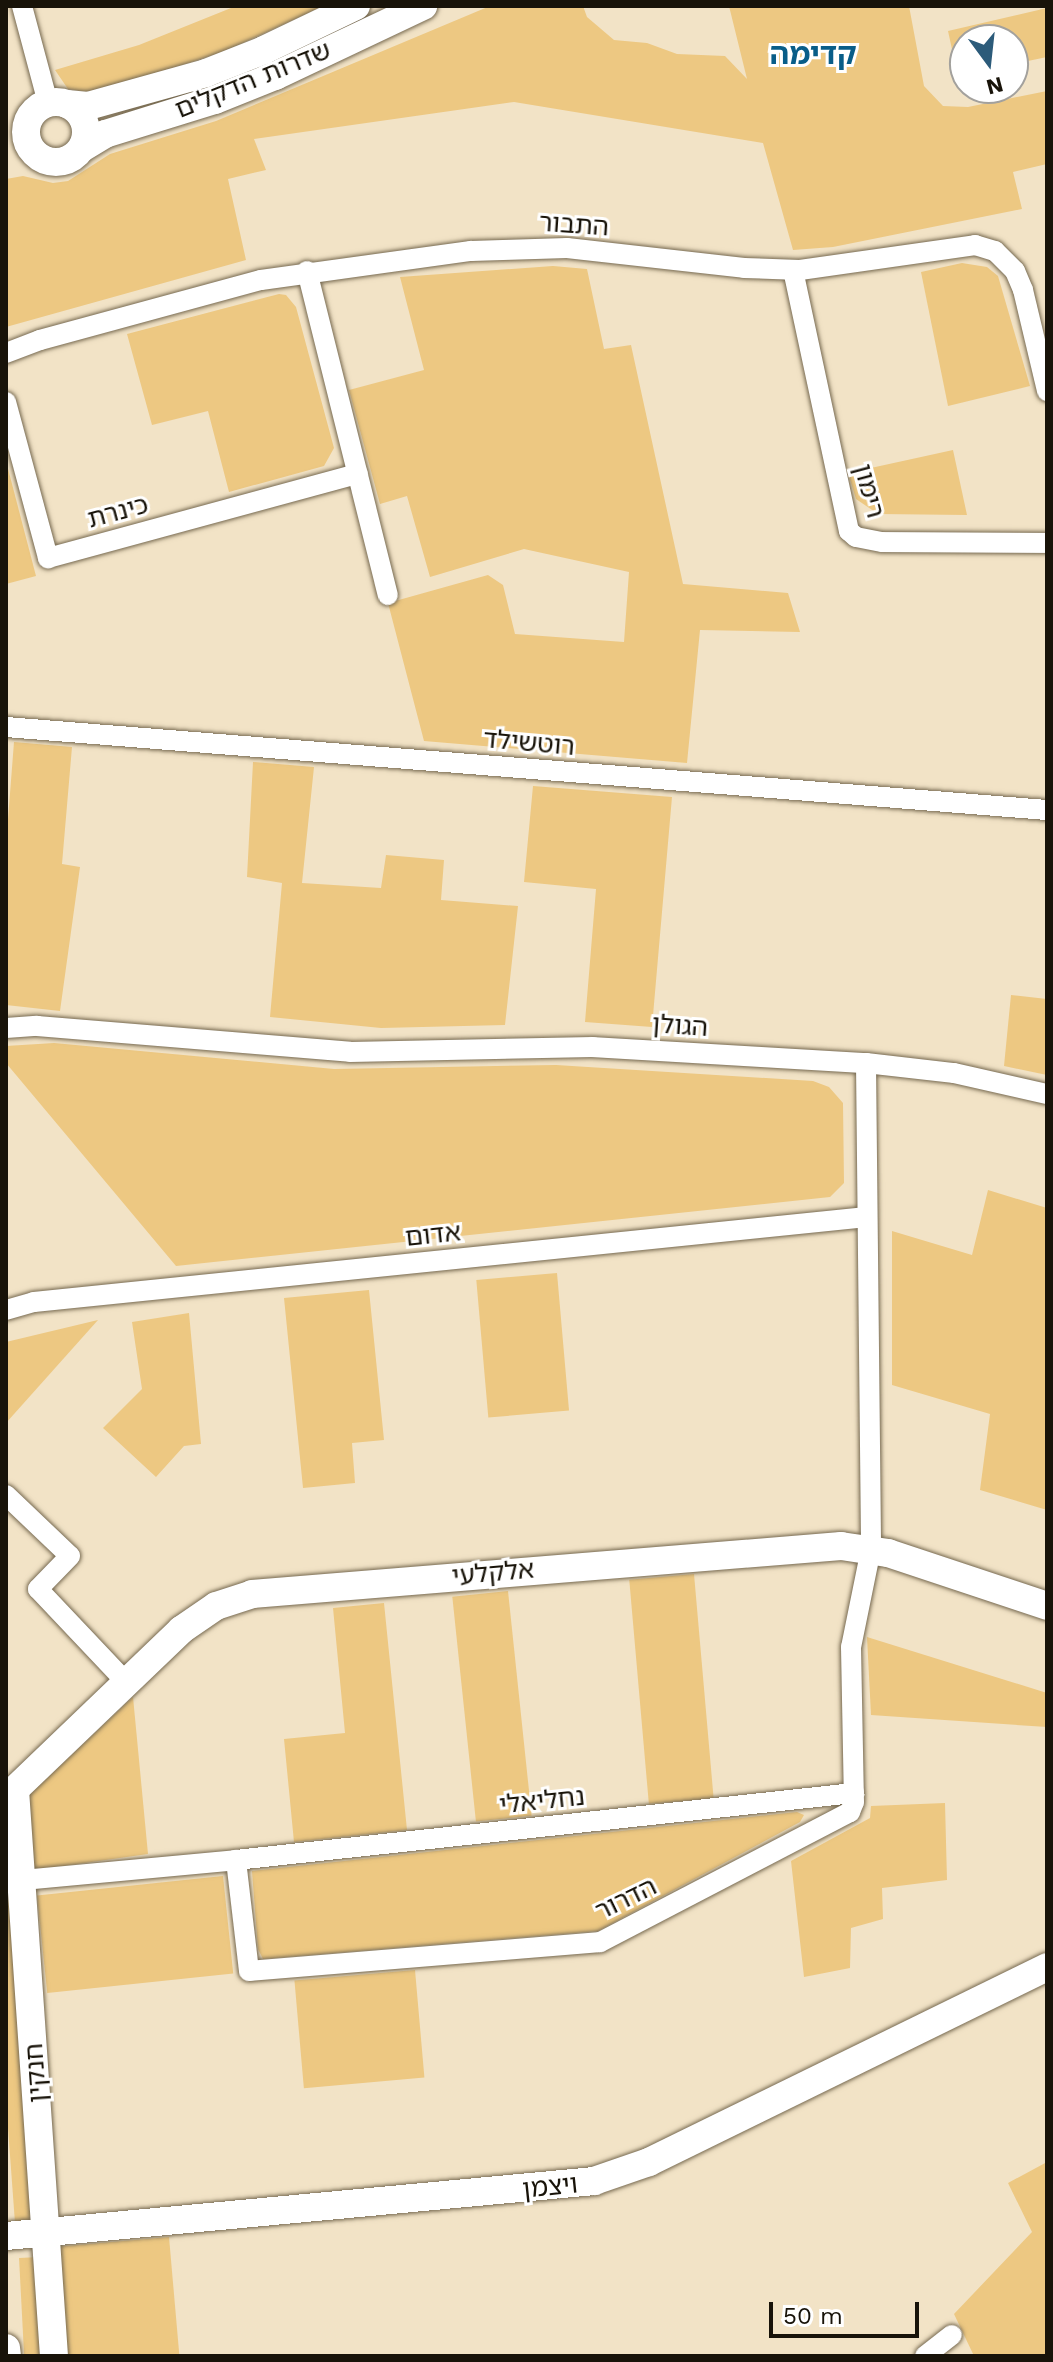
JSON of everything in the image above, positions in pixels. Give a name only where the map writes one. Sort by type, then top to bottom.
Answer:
[{"type":"street","points":[[22,6],[37,115],[28,145],[45,161]]},
{"type":"street","name":"שדרות הדקלים","points":[[37,115],[88,106],[206,73],[264,50],[356,6]]},
{"type":"street","name":"שדרות הדקלים","points":[[6,158],[64,161],[105,134],[205,103],[275,76],[423,6]]},
{"type":"street","points":[[37,115],[79,112],[86,124],[82,148]]},
{"type":"street","name":"התבור","points":[[6,353],[40,340],[230,288],[307,271],[471,251],[546,247],[793,270],[837,268],[962,245],[995,251],[1010,263],[1019,280],[1047,391]]},
{"type":"street","name":"רימון","points":[[793,270],[849,531],[856,537],[882,542],[1047,543]]},
{"type":"street","points":[[307,271],[388,595]]},
{"type":"street","name":"כינרת","points":[[6,402],[48,558],[358,474]]},
{"type":"street","name":"רוטשילד","points":[[6,727],[1047,810]]},
{"type":"street","name":"הגולן","points":[[6,1028],[37,1026],[350,1052],[602,1048],[866,1063],[954,1073],[1047,1094]]},
{"type":"street","points":[[854,1793],[851,1647],[871,1549],[866,1063]]},
{"type":"street","name":"אדום","points":[[6,1310],[34,1302],[867,1217]]},
{"type":"street","points":[[6,1495],[70,1556],[38,1589],[126,1682]]},
{"type":"street","name":"אלקלעי","points":[[11,1794],[199,1616],[225,1602],[252,1594],[826,1546],[871,1549],[1047,1606]]},
{"type":"street","name":"נחליאלי","points":[[22,1880],[854,1793]]},
{"type":"street","name":"הדרור","points":[[236,1860],[249,1971],[585,1944],[613,1937],[850,1812],[854,1793]]},
{"type":"street","name":"חנקין","points":[[11,1794],[22,1880],[54,2356]]},
{"type":"street","name":"ויצמן","points":[[6,2236],[564,2187],[603,2179],[649,2162],[1047,1967]]},
{"type":"street","points":[[925,2356],[952,2335]]},
{"type":"street","points":[[6,2348],[7,2356]]},
{"type":"shaded area","points":[[236,6],[323,6],[225,51],[96,93],[68,89],[55,70],[139,45]]},
{"type":"shaded area","points":[[490,6],[583,6],[587,17],[614,40],[647,43],[677,54],[725,56],[747,79],[729,6],[909,6],[924,86],[943,106],[1029,104],[1029,95],[1047,91],[1047,164],[1013,172],[1022,209],[833,247],[793,250],[763,143],[514,102],[254,139],[266,170],[228,179],[246,260],[6,327],[6,179],[23,176],[53,183],[68,181],[110,154],[216,121]]},
{"type":"shaded area","points":[[1047,8],[1047,57],[1029,61],[1029,24],[978,24]]},
{"type":"shaded area","points":[[962,263],[987,267],[998,276],[1030,386],[948,406],[921,272]]},
{"type":"shaded area","points":[[553,266],[587,269],[604,349],[631,345],[683,584],[788,593],[800,632],[700,630],[687,763],[424,741],[388,603],[488,575],[503,585],[515,634],[624,642],[629,572],[524,549],[430,577],[407,496],[380,504],[349,390],[424,370],[400,277]]},
{"type":"shaded area","points":[[279,294],[286,295],[296,307],[334,448],[324,466],[229,492],[208,411],[152,425],[127,334]]},
{"type":"shaded area","points":[[953,450],[967,515],[878,514],[856,499],[848,473]]},
{"type":"shaded area","points":[[6,461],[36,576],[6,584]]},
{"type":"shaded area","points":[[14,742],[72,747],[62,864],[80,867],[60,1011],[6,1005],[6,845]]},
{"type":"shaded area","points":[[253,762],[314,767],[302,883],[381,888],[386,855],[444,860],[441,900],[518,906],[505,1025],[381,1028],[270,1017],[282,883],[247,877]]},
{"type":"shaded area","points":[[533,786],[672,797],[652,1027],[585,1022],[596,889],[524,882]]},
{"type":"shaded area","points":[[1011,995],[1047,999],[1047,1075],[1004,1066]]},
{"type":"shaded area","points":[[54,1043],[334,1069],[556,1065],[813,1081],[829,1087],[843,1103],[844,1183],[830,1197],[176,1266],[6,1063],[6,1046]]},
{"type":"shaded area","points":[[988,1190],[1047,1208],[1047,1510],[980,1490],[990,1414],[892,1385],[892,1231],[972,1255]]},
{"type":"shaded area","points":[[557,1273],[569,1410],[488,1418],[476,1280]]},
{"type":"shaded area","points":[[369,1290],[384,1440],[352,1443],[355,1483],[303,1488],[284,1298]]},
{"type":"shaded area","points":[[189,1313],[201,1444],[184,1446],[156,1477],[103,1428],[142,1389],[132,1322]]},
{"type":"shaded area","points":[[98,1320],[6,1423],[6,1342]]},
{"type":"shaded area","points":[[694,1574],[714,1798],[649,1804],[629,1580]]},
{"type":"shaded area","points":[[508,1591],[532,1816],[476,1822],[452,1597]]},
{"type":"shaded area","points":[[384,1603],[407,1830],[294,1842],[284,1739],[345,1733],[333,1608]]},
{"type":"shaded area","points":[[867,1637],[1047,1693],[1047,1727],[871,1715]]},
{"type":"shaded area","points":[[133,1697],[148,1854],[28,1871],[25,1799]]},
{"type":"shaded area","points":[[945,1803],[947,1880],[882,1888],[883,1919],[851,1928],[850,1968],[804,1977],[791,1861],[870,1818],[871,1806]]},
{"type":"shaded area","points":[[797,1812],[804,1815],[800,1822],[598,1931],[263,1959],[258,1949],[252,1871]]},
{"type":"shaded area","points":[[6,1840],[38,2222],[15,2223],[6,2101]]},
{"type":"shaded area","points":[[223,1876],[233,1973],[47,1993],[37,1896]]},
{"type":"shaded area","points":[[415,1970],[424,2078],[304,2088],[294,1981]]},
{"type":"shaded area","points":[[1047,2162],[1047,2356],[974,2356],[954,2314],[1032,2232],[1008,2183]]},
{"type":"shaded area","points":[[169,2237],[179,2356],[66,2356],[56,2247]]},
{"type":"shaded area","points":[[40,2257],[45,2356],[24,2356],[19,2258]]},
{"type":"district","name":"קדימה","points":[[813,54]]}]
